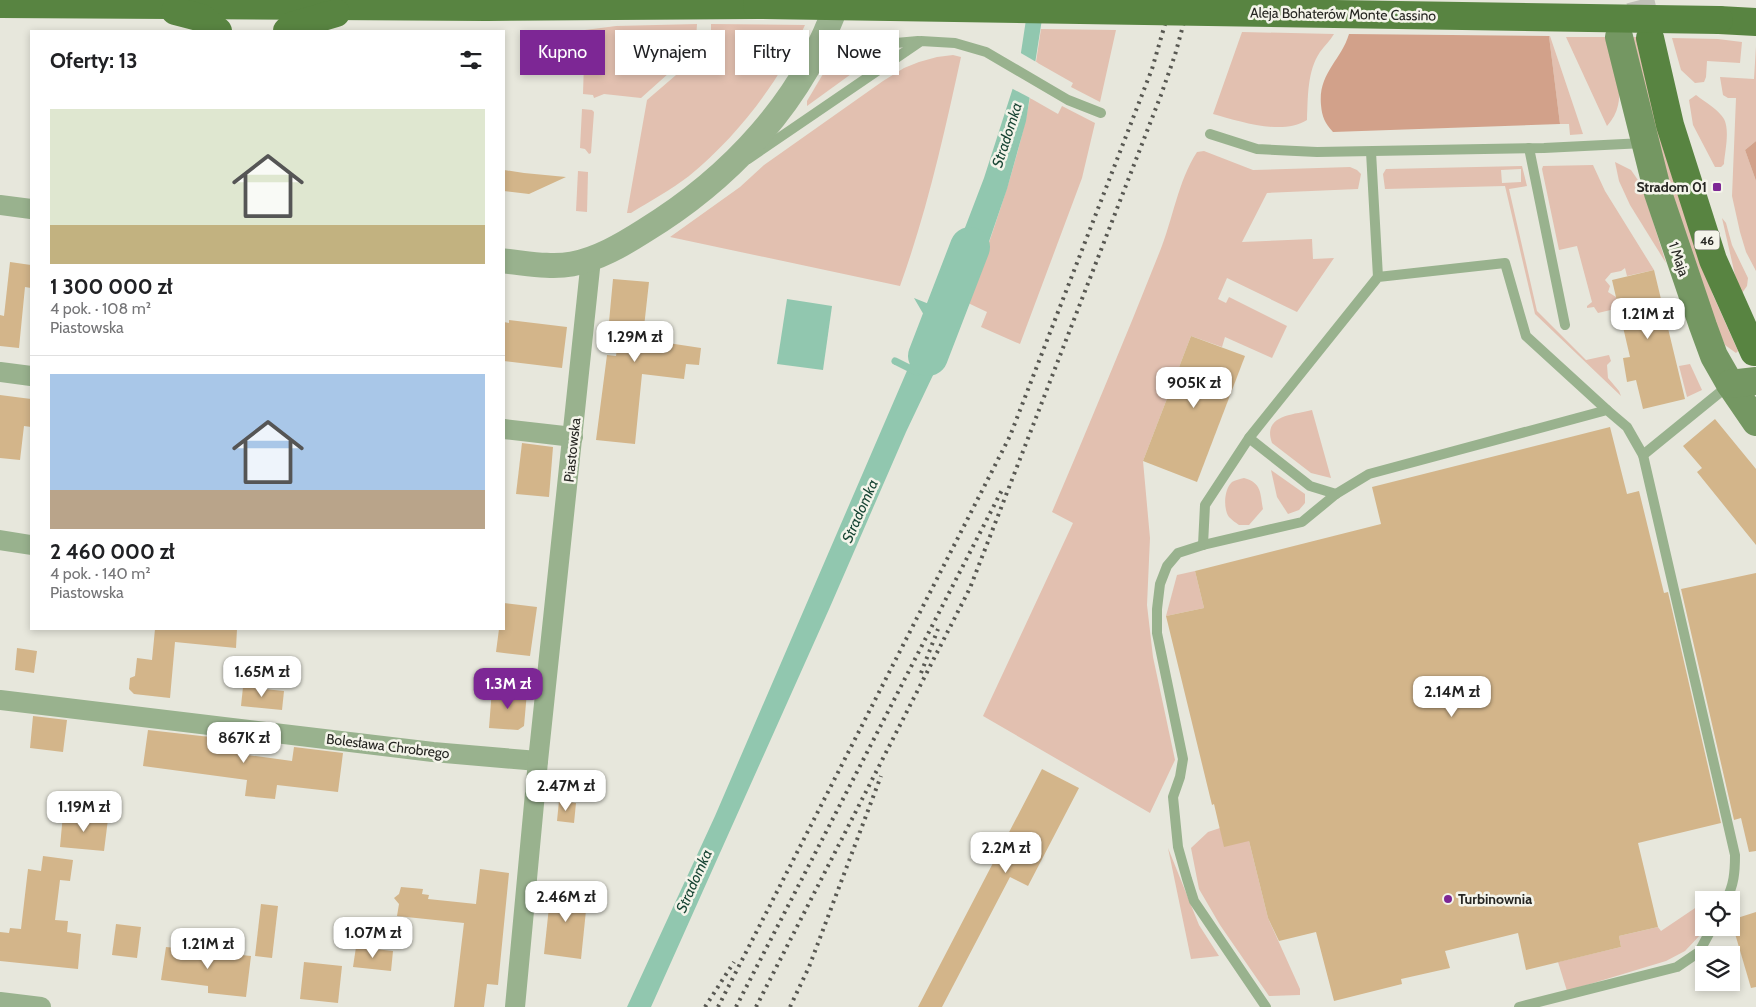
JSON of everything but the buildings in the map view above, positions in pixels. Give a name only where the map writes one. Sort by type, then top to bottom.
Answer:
[{"type":"main road","name":"Aleja Bohaterów Monte Cassino","points":[[0,4],[487,7],[757,5],[1756,22]]},
{"type":"main road","points":[[157,5],[202,18],[217,30]]},
{"type":"main road","points":[[288,30],[292,26],[363,5]]},
{"type":"main road","name":"1 Maja","points":[[1619,37],[1661,202],[1684,272],[1714,356],[1743,383],[1756,422]]},
{"type":"main road","name":"46","points":[[1650,38],[1670,125],[1713,260],[1755,353]]},
{"type":"main road","points":[[1743,383],[1755,353]]},
{"type":"street","points":[[825,30],[838,0]]},
{"type":"street","points":[[505,261],[552,265],[571,264],[591,259],[628,241],[702,192],[752,145],[773,118],[808,66],[819,44]]},
{"type":"street","points":[[0,205],[30,209]]},
{"type":"street","name":"Piastowska","points":[[515,1007],[538,762],[591,259]]},
{"type":"street","points":[[0,372],[30,376]]},
{"type":"street","points":[[505,429],[573,437]]},
{"type":"street","points":[[0,540],[30,545]]},
{"type":"street","name":"Bolesława Chrobrego","points":[[0,700],[434,752],[538,762]]},
{"type":"street","points":[[0,1002],[41,1007]]},
{"type":"lane","points":[[899,43],[920,41],[956,43],[986,52],[1068,100],[1101,113]]},
{"type":"lane","points":[[722,174],[761,152],[920,41]]},
{"type":"lane","points":[[1210,134],[1257,149],[1371,152],[1529,148],[1645,142]]},
{"type":"lane","points":[[1529,148],[1565,325]]},
{"type":"lane","points":[[1203,545],[1205,505],[1249,438],[1378,277],[1371,152]]},
{"type":"lane","points":[[1378,277],[1505,263],[1526,336],[1627,427],[1643,455],[1736,855],[1735,874],[1730,891]]},
{"type":"lane","points":[[1643,455],[1743,383]]},
{"type":"lane","points":[[1266,1007],[1194,901],[1178,847],[1173,797],[1183,759],[1157,633],[1156,608],[1160,584],[1167,566],[1178,553],[1203,545],[1302,522],[1336,494],[1369,474],[1607,410]]},
{"type":"lane","points":[[1249,438],[1310,486],[1336,494]]},
{"type":"lane","points":[[1519,1007],[1677,967],[1699,952],[1708,936]]},
{"type":"shaded area","points":[[697,24],[697,30],[615,30],[615,75],[667,75],[641,98],[604,94],[594,98],[593,95],[583,94],[584,75],[605,75],[605,30],[585,30],[616,26]]},
{"type":"shaded area","points":[[711,24],[805,25],[803,30],[735,30],[735,75],[778,75],[756,107],[724,144],[707,160],[668,191],[631,213],[627,213],[647,100],[676,75],[725,75],[725,30],[711,30]]},
{"type":"shaded area","points":[[1041,29],[1116,30],[1100,102],[1071,87],[1073,83],[1036,62]]},
{"type":"shaded area","points":[[1242,32],[1334,34],[1316,59],[1310,76],[1307,120],[1297,125],[1273,127],[1260,126],[1213,114]]},
{"type":"shaded area","points":[[1349,34],[1549,36],[1560,124],[1333,132],[1323,116],[1321,94],[1326,76],[1341,52]]},
{"type":"shaded area","points":[[1549,36],[1583,134],[1570,135],[1569,124],[1560,124]]},
{"type":"shaded area","points":[[1566,37],[1606,37],[1616,71],[1619,94],[1614,116],[1607,126]]},
{"type":"shaded area","points":[[1633,37],[1637,37],[1675,183],[1713,295],[1738,351],[1736,353],[1725,345],[1714,321],[1672,199]]},
{"type":"shaded area","points":[[1672,38],[1718,39],[1742,42],[1740,63],[1707,61],[1704,82],[1695,83],[1681,70]]},
{"type":"shaded area","points":[[1756,46],[1756,141],[1745,150],[1756,181],[1756,271],[1746,252],[1732,196],[1736,98],[1728,98],[1723,95],[1720,77],[1754,79]]},
{"type":"shaded area","points":[[953,55],[961,57],[927,201],[900,286],[670,237],[740,187],[764,165],[883,81],[893,75],[899,75],[899,71],[904,68],[937,57]]},
{"type":"shaded area","points":[[822,75],[850,75],[807,106],[807,101]]},
{"type":"shaded area","points":[[1696,95],[1719,112],[1726,124],[1726,147],[1724,164],[1721,167],[1715,167],[1693,125],[1689,100]]},
{"type":"shaded area","points":[[1030,98],[1058,114],[1062,106],[1095,123],[1082,178],[1020,344],[981,327],[987,312],[968,303],[1011,176]]},
{"type":"shaded area","points":[[582,109],[594,112],[591,153],[589,154],[585,149],[580,148]]},
{"type":"shaded area","points":[[1756,141],[1756,181],[1745,150]]},
{"type":"shaded area","points":[[1204,151],[1253,170],[1350,167],[1361,174],[1358,189],[1267,193],[1242,242],[1312,239],[1313,259],[1334,258],[1297,312],[1227,278],[1218,299],[1226,303],[1229,297],[1287,326],[1272,358],[1225,337],[1222,347],[1191,336],[1143,461],[1150,538],[1147,605],[1153,657],[1175,760],[1150,813],[983,716],[1073,523],[1052,512],[1165,239],[1180,188],[1190,163],[1197,152]]},
{"type":"shaded area","points":[[1615,162],[1631,170],[1642,186],[1666,263],[1630,205],[1619,181]]},
{"type":"shaded area","points":[[1593,165],[1605,191],[1654,270],[1627,276],[1625,268],[1611,273],[1605,280],[1610,286],[1608,292],[1616,297],[1619,308],[1598,313],[1594,307],[1587,308],[1592,302],[1577,246],[1559,250],[1542,169],[1543,166]]},
{"type":"shaded area","points":[[1522,166],[1527,186],[1509,189],[1537,311],[1586,360],[1609,355],[1611,361],[1607,365],[1608,378],[1621,396],[1535,314],[1505,186],[1385,189],[1383,174],[1386,169]],"holes":[[[1521,169],[1521,182],[1502,183],[1501,170]]]},
{"type":"shaded area","points":[[578,171],[588,172],[587,212],[576,211]]},
{"type":"shaded area","points":[[1722,218],[1726,223],[1732,245],[1748,278],[1747,286],[1742,293],[1735,275]]},
{"type":"shaded area","points":[[1690,364],[1702,390],[1687,397],[1679,366]]},
{"type":"shaded area","points":[[1312,410],[1331,478],[1311,473],[1272,443],[1271,427],[1275,422],[1288,415]]},
{"type":"shaded area","points":[[1271,470],[1305,494],[1305,503],[1299,510],[1288,514],[1277,497]]},
{"type":"shaded area","points":[[1244,478],[1250,480],[1259,489],[1263,509],[1249,525],[1239,525],[1229,517],[1225,499],[1229,485],[1236,480]]},
{"type":"shaded area","points":[[1195,571],[1204,608],[1166,616],[1177,575]]},
{"type":"shaded area","points":[[1220,828],[1249,841],[1268,918],[1300,989],[1300,995],[1269,996],[1220,925],[1199,889],[1191,848],[1208,832]]},
{"type":"shaded area","points":[[1168,848],[1199,925],[1219,956],[1191,959]]},
{"type":"shaded area","points":[[1695,908],[1695,936],[1699,936],[1685,951],[1666,961],[1567,991],[1558,962],[1621,947],[1619,936],[1658,927],[1661,931]]},
{"type":"water","points":[[1029,0],[1045,0],[1026,121],[1007,189],[968,303],[966,304],[940,293],[984,178],[1018,72]]},
{"type":"water","points":[[914,298],[934,306],[936,301],[963,312],[906,432],[651,1007],[627,1007],[715,816],[928,322]]},
{"type":"water","points":[[787,299],[832,306],[823,370],[777,364]]},
{"type":"pier","points":[[1019,52],[1038,63],[1032,99],[1011,88]]},
{"type":"waterway","name":"Stradomka","points":[[928,356],[970,247]]},
{"type":"waterway","points":[[895,361],[917,372]]},
{"type":"tunnel","points":[[1640,0],[1650,38]]},
{"type":"railway","points":[[718,1007],[1010,436],[1152,69],[1172,0]]},
{"type":"railway","points":[[756,1007],[970,588],[1161,95],[1175,55],[1190,0]]},
{"type":"railway","points":[[736,1007],[1003,488]]},
{"type":"railway","points":[[921,673],[938,629]]},
{"type":"railway","points":[[790,1007],[809,967],[881,776]]},
{"type":"railway","points":[[705,1007],[734,962]]},
{"type":"place","name":"Stradom 01","points":[[1717,187]]},
{"type":"place","name":"Turbinownia","points":[[1448,899]]}]
